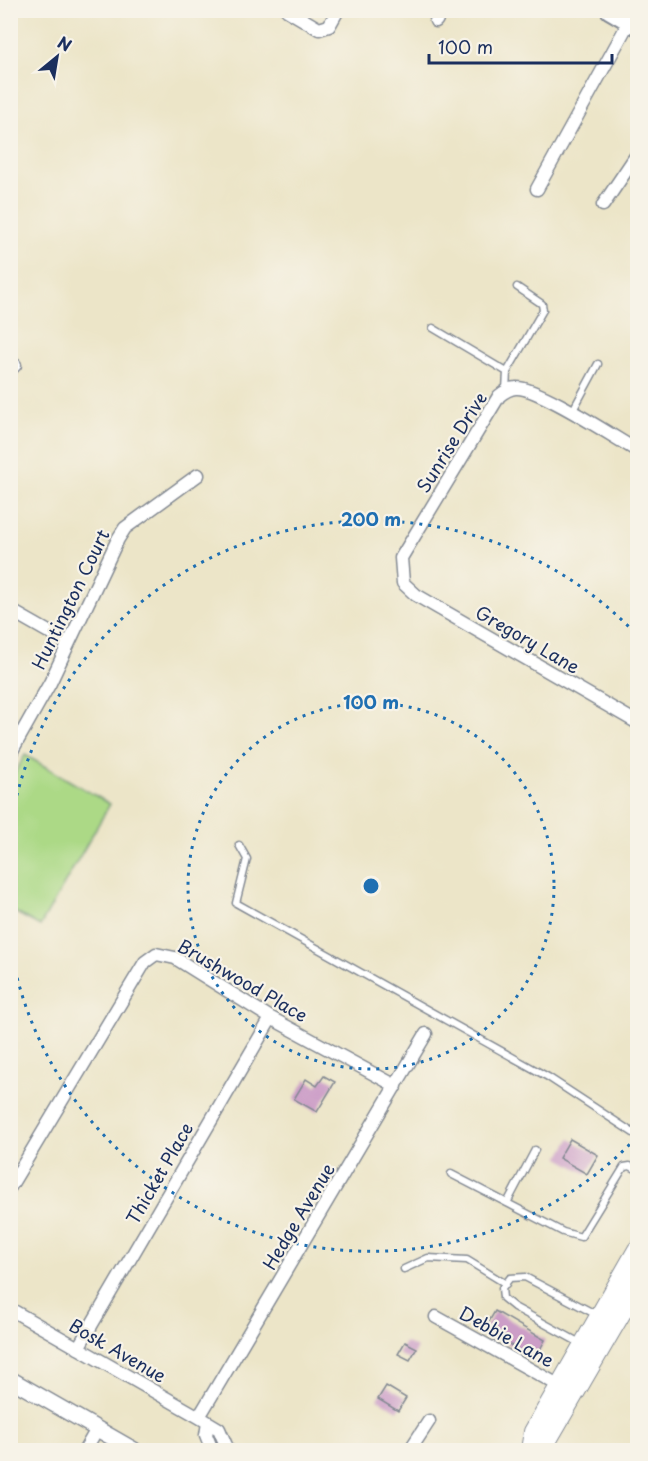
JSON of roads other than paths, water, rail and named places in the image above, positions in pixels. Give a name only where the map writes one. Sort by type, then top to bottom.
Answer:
[{"type":"main road","points":[[609,10],[633,25]]},
{"type":"main road","points":[[532,1450],[534,1432],[638,1250]]},
{"type":"main road","points":[[532,1450],[549,1436],[638,1283]]},
{"type":"street","points":[[287,10],[319,29],[329,26],[338,10]]},
{"type":"street","points":[[537,189],[633,25]]},
{"type":"street","points":[[603,205],[638,153]]},
{"type":"street","name":"Sunrise Drive","points":[[403,583],[401,558],[500,396],[506,390],[517,387],[538,393],[637,449]]},
{"type":"street","name":"Huntington Court","points":[[10,754],[40,703],[110,551],[125,528],[198,475]]},
{"type":"street","name":"Gregory Lane","points":[[403,583],[416,596],[638,723]]},
{"type":"street","points":[[10,610],[68,643]]},
{"type":"street","name":"Brushwood Place","points":[[10,1187],[145,962],[156,954],[175,958],[271,1018],[396,1086]]},
{"type":"street","name":"Thicket Place","points":[[78,1348],[271,1018]]},
{"type":"street","name":"Hedge Avenue","points":[[203,1420],[426,1034]]},
{"type":"street","name":"Bosk Avenue","points":[[10,1309],[219,1429],[228,1450]]},
{"type":"street","name":"Debbie Lane","points":[[436,1317],[560,1386]]},
{"type":"street","points":[[10,1379],[134,1450]]},
{"type":"street","points":[[203,1420],[212,1450]]},
{"type":"street","points":[[410,1450],[429,1421]]},
{"type":"street","points":[[85,1450],[97,1429]]},
{"type":"lane","points":[[506,390],[507,372],[543,310],[542,304],[517,287]]},
{"type":"lane","points":[[433,328],[507,372]]},
{"type":"lane","points":[[571,412],[597,364]]},
{"type":"lane","points":[[239,845],[247,858],[236,903],[548,1077],[638,1136]]},
{"type":"lane","points":[[507,1203],[535,1150]]},
{"type":"lane","points":[[451,1174],[563,1232],[581,1237],[624,1167],[630,1166],[638,1170]]},
{"type":"lane","points":[[404,1269],[428,1258],[467,1260],[506,1284]]},
{"type":"lane","points":[[583,1345],[514,1307],[503,1298],[502,1288],[510,1278],[525,1277],[600,1317]]}]
